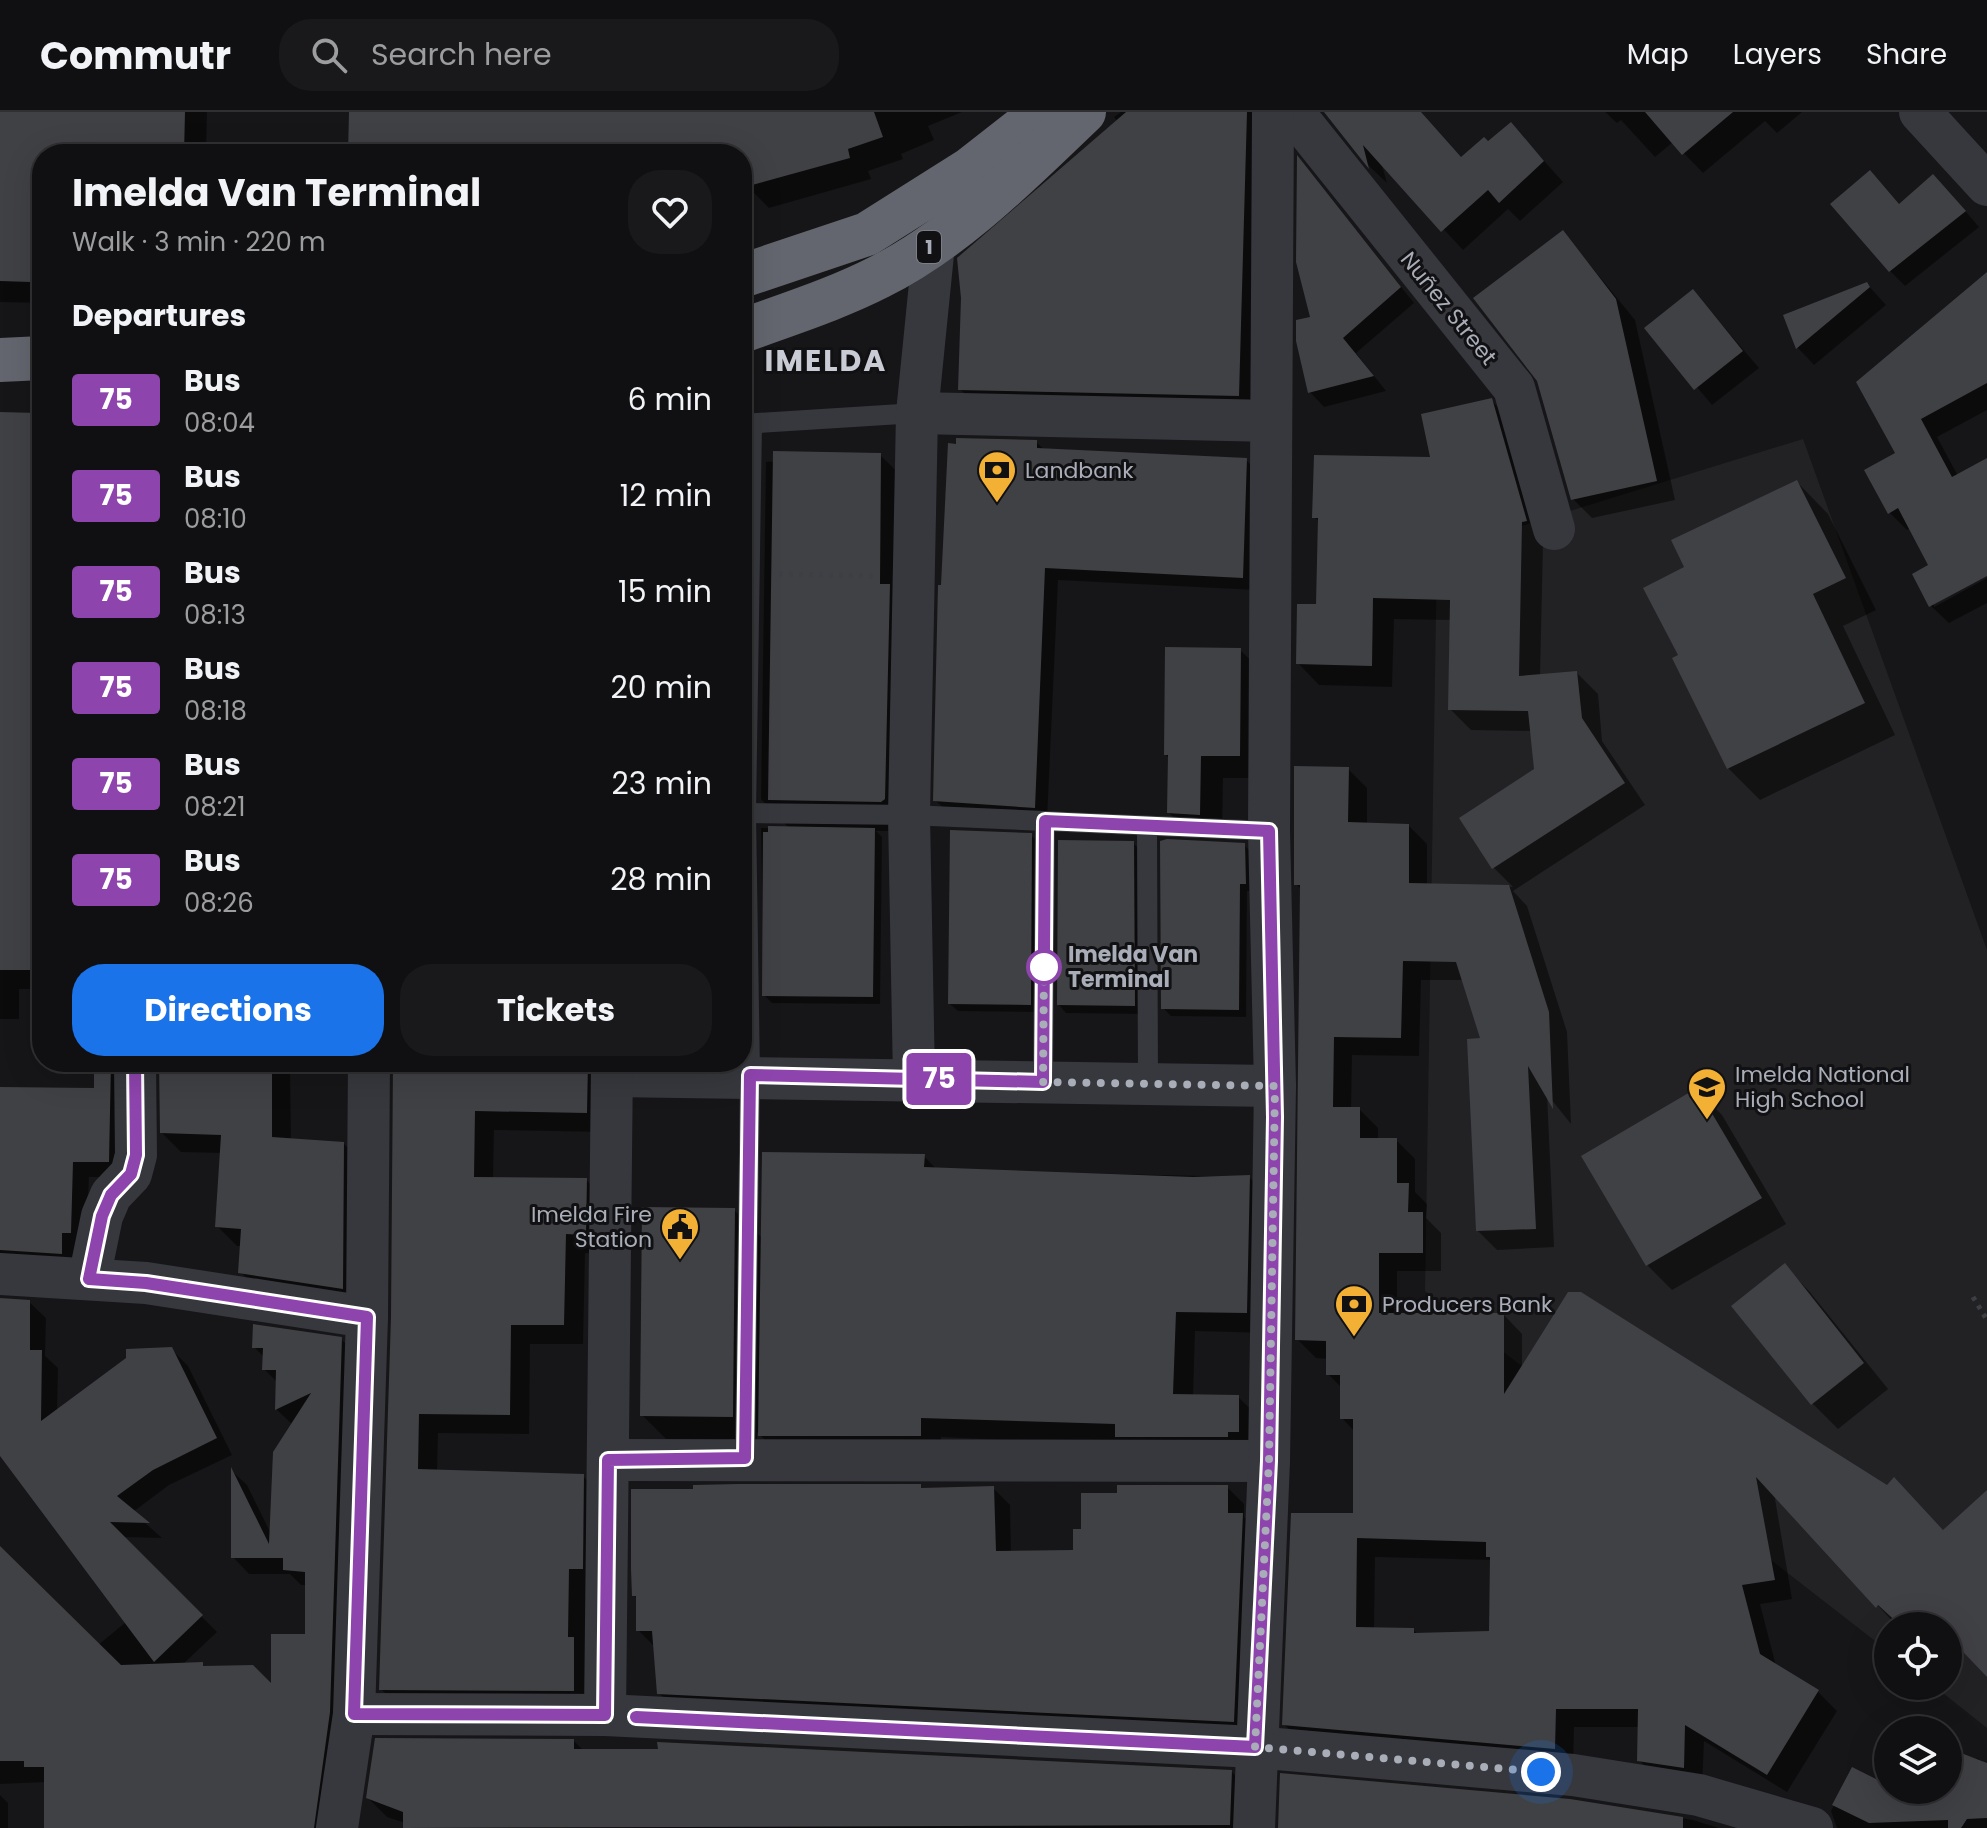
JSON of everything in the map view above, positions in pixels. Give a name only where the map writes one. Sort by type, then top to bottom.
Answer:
[{"type":"highway","name":"1","points":[[752,273],[867,234],[970,169],[1043,112]]},
{"type":"highway","name":"1","points":[[752,327],[879,277],[934,244],[1023,170],[1084,112]]},
{"type":"highway","points":[[0,360],[32,358]]},
{"type":"highway","points":[[0,382],[32,381]]},
{"type":"street","points":[[1254,1828],[1269,1461],[1275,1086],[1269,831],[1273,112]]},
{"type":"street","name":"Nuñez Street","points":[[1293,112],[1514,388],[1554,529]]},
{"type":"street","points":[[1920,112],[1987,185]]},
{"type":"street","points":[[914,1079],[909,815],[913,576],[917,413],[934,244]]},
{"type":"street","points":[[917,413],[1271,421]]},
{"type":"street","points":[[91,1279],[102,1216],[111,1195],[131,1174],[136,1155],[135,1072]]},
{"type":"street","points":[[337,1828],[354,1714],[367,1317],[369,1072]]},
{"type":"street","points":[[605,1715],[612,1072]]},
{"type":"street","points":[[681,1072],[1275,1086]]},
{"type":"street","points":[[0,1274],[146,1283],[367,1317]]},
{"type":"street","points":[[608,1460],[1269,1461]]},
{"type":"street","points":[[354,1714],[605,1715],[1255,1747],[1573,1775],[1699,1795],[1812,1828]]},
{"type":"lane","points":[[752,424],[917,413]]},
{"type":"lane","points":[[752,813],[909,815],[1269,831]]},
{"type":"lane","points":[[1043,1082],[1045,821]]},
{"type":"lane","points":[[1147,826],[1148,1084]]},
{"type":"lane","points":[[745,1458],[750,1072]]},
{"type":"path","points":[[752,574],[913,576]]},
{"type":"path","points":[[1973,1297],[1987,1320]]},
{"type":"shaded area","name":"Imelda National High School","points":[[1803,439],[1987,950],[1987,1728],[1952,1700],[1962,1700],[1962,1612],[1874,1612],[1874,1640],[1425,1291],[1437,552]]},
{"type":"building","points":[[0,112],[185,112],[184,144],[32,144],[32,277],[30,282],[0,281]]},
{"type":"building","points":[[349,112],[874,112],[883,137],[848,149],[850,158],[752,185],[752,144],[348,144]]},
{"type":"building","points":[[1126,112],[1247,112],[1239,396],[958,390],[961,298],[957,258]]},
{"type":"building","points":[[1324,112],[1421,112],[1461,157],[1484,137],[1488,141],[1511,122],[1544,161],[1499,203],[1488,190],[1441,232],[1363,145],[1369,169]]},
{"type":"building","points":[[1645,112],[1733,112],[1682,155]]},
{"type":"building","points":[[1297,155],[1401,287],[1343,338],[1374,376],[1308,393],[1296,341],[1296,320],[1310,317],[1296,262]]},
{"type":"building","points":[[1870,170],[1899,204],[1933,174],[1966,211],[1889,272],[1830,204]]},
{"type":"building","points":[[1563,230],[1616,299],[1657,481],[1571,500],[1537,381],[1473,298]]},
{"type":"building","points":[[1987,272],[1987,383],[1921,419],[1952,477],[1987,458],[1987,576],[1929,607],[1912,574],[1928,565],[1898,508],[1888,514],[1864,470],[1895,453],[1856,382]]},
{"type":"building","points":[[1867,282],[1870,287],[1796,349],[1783,315]]},
{"type":"building","points":[[1693,289],[1743,351],[1694,390],[1644,328]]},
{"type":"building","points":[[1492,398],[1527,521],[1522,522],[1519,676],[1577,671],[1582,718],[1625,783],[1492,869],[1459,818],[1534,769],[1528,711],[1448,710],[1450,600],[1373,598],[1372,666],[1296,664],[1297,604],[1316,604],[1318,518],[1312,518],[1314,455],[1430,457],[1421,414]]},
{"type":"building","points":[[0,412],[32,413],[32,970],[0,970]]},
{"type":"building","points":[[956,438],[1037,440],[1037,448],[1247,458],[1243,578],[1045,568],[1035,808],[933,801],[938,585],[941,585],[948,443],[956,444]]},
{"type":"building","points":[[773,451],[881,453],[880,584],[890,584],[885,799],[881,802],[768,800]]},
{"type":"building","points":[[1797,480],[1846,578],[1813,594],[1865,703],[1727,769],[1672,658],[1678,655],[1643,588],[1684,567],[1671,540]]},
{"type":"building","points":[[1165,647],[1241,648],[1240,756],[1201,756],[1200,815],[1167,813]]},
{"type":"building","points":[[1294,766],[1349,767],[1348,822],[1409,824],[1409,883],[1509,885],[1549,1012],[1553,1109],[1528,1066],[1536,1229],[1476,1231],[1467,1039],[1480,1038],[1456,962],[1403,961],[1401,1038],[1334,1037],[1333,1107],[1360,1107],[1360,1138],[1397,1138],[1397,1183],[1409,1183],[1408,1212],[1423,1212],[1423,1253],[1379,1253],[1379,1313],[1504,1313],[1504,1394],[1568,1292],[1581,1292],[1887,1485],[1894,1477],[1943,1530],[1987,1490],[1987,1677],[1962,1651],[1962,1612],[1886,1612],[1878,1605],[1876,1608],[1756,1477],[1775,1580],[1742,1585],[1760,1654],[1819,1690],[1767,1775],[1685,1725],[1684,1768],[1637,1761],[1638,1709],[1556,1709],[1555,1749],[1282,1725],[1291,1513],[1353,1513],[1353,1419],[1340,1419],[1340,1375],[1326,1375],[1326,1341],[1295,1340],[1300,885],[1294,885]],"holes":[[[1357,1538],[1486,1542],[1486,1557],[1490,1557],[1489,1631],[1414,1633],[1414,1628],[1356,1627]]]},
{"type":"building","points":[[768,826],[875,828],[873,997],[762,996],[763,832],[768,832]]},
{"type":"building","points":[[950,830],[1032,833],[1031,1005],[948,1004]]},
{"type":"building","points":[[1058,840],[1134,841],[1135,1006],[1057,1005]]},
{"type":"building","points":[[1160,841],[1245,843],[1246,884],[1240,884],[1239,1010],[1161,1009]]},
{"type":"building","points":[[94,1072],[111,1072],[109,1162],[73,1162],[71,1233],[62,1233],[62,1254],[0,1250],[0,1087],[94,1088]]},
{"type":"building","points":[[159,1072],[272,1072],[272,1137],[344,1142],[343,1289],[238,1273],[241,1229],[215,1227],[221,1135],[160,1133]]},
{"type":"building","points":[[393,1072],[588,1072],[587,1113],[475,1111],[474,1177],[587,1178],[586,1235],[566,1234],[564,1325],[511,1325],[510,1415],[419,1414],[418,1469],[584,1474],[583,1569],[569,1569],[568,1637],[574,1637],[574,1691],[379,1690],[391,1317]]},
{"type":"building","points":[[1697,1088],[1762,1198],[1646,1266],[1581,1156]]},
{"type":"building","points":[[762,1152],[925,1154],[924,1167],[1193,1177],[1250,1175],[1247,1313],[1176,1312],[1173,1394],[1239,1395],[1239,1432],[1228,1432],[1228,1437],[1115,1437],[1115,1424],[921,1418],[921,1436],[758,1436]]},
{"type":"building","points":[[642,1207],[735,1208],[733,1417],[640,1416]]},
{"type":"building","points":[[1785,1263],[1864,1363],[1811,1405],[1731,1306]]},
{"type":"building","points":[[0,1298],[30,1300],[30,1350],[42,1350],[41,1421],[126,1358],[126,1349],[172,1347],[217,1438],[153,1470],[117,1496],[150,1523],[110,1522],[203,1615],[154,1662],[0,1456]]},
{"type":"building","points":[[253,1324],[342,1337],[330,1712],[314,1828],[44,1828],[44,1767],[24,1767],[24,1761],[0,1761],[0,1546],[121,1665],[203,1662],[203,1666],[253,1665],[271,1683],[271,1634],[305,1634],[305,1572],[283,1570],[283,1558],[231,1558],[231,1467],[269,1544],[273,1452],[311,1393],[275,1410],[276,1370],[262,1370],[263,1348],[252,1348]]},
{"type":"building","points":[[738,1484],[921,1484],[921,1488],[994,1486],[996,1551],[1073,1550],[1073,1529],[1081,1529],[1081,1493],[1117,1493],[1117,1485],[1228,1485],[1228,1513],[1243,1513],[1234,1722],[657,1694],[652,1631],[636,1631],[636,1596],[632,1596],[631,1569],[631,1489],[693,1489],[693,1485]]},
{"type":"building","points":[[375,1738],[574,1739],[574,1749],[658,1749],[657,1742],[1232,1770],[1230,1825],[403,1828],[403,1812],[366,1798]]},
{"type":"building","points":[[1962,1753],[1987,1763],[1987,1818],[1967,1819],[1961,1828],[1948,1828],[1948,1820],[1869,1823],[1832,1805],[1852,1767],[1874,1778],[1874,1804],[1962,1804]]},
{"type":"building","points":[[1280,1773],[1570,1799],[1683,1817],[1683,1828],[1278,1828]]},
{"type":"bus line","name":"75","points":[[135,1072],[136,1155],[131,1174],[111,1195],[102,1216],[89,1279],[146,1283],[367,1317],[354,1714],[605,1715],[608,1460],[745,1458],[750,1075],[1043,1082],[1045,821],[1269,831],[1275,1117],[1269,1461],[1255,1747],[636,1717]]},
{"type":"place","name":"Landbank","points":[[997,504]]},
{"type":"place","name":"Imelda Van Terminal","points":[[1044,967]]},
{"type":"place","name":"Imelda National High School","points":[[1707,1121]]},
{"type":"place","name":"Imelda Fire Station","points":[[680,1261]]},
{"type":"place","name":"Producers Bank","points":[[1354,1338]]},
{"type":"district","name":"IMELDA","points":[[826,361]]},
{"type":"route","points":[[1044,967],[1043,1082],[1275,1086],[1269,1461],[1255,1747],[1541,1772]]}]
